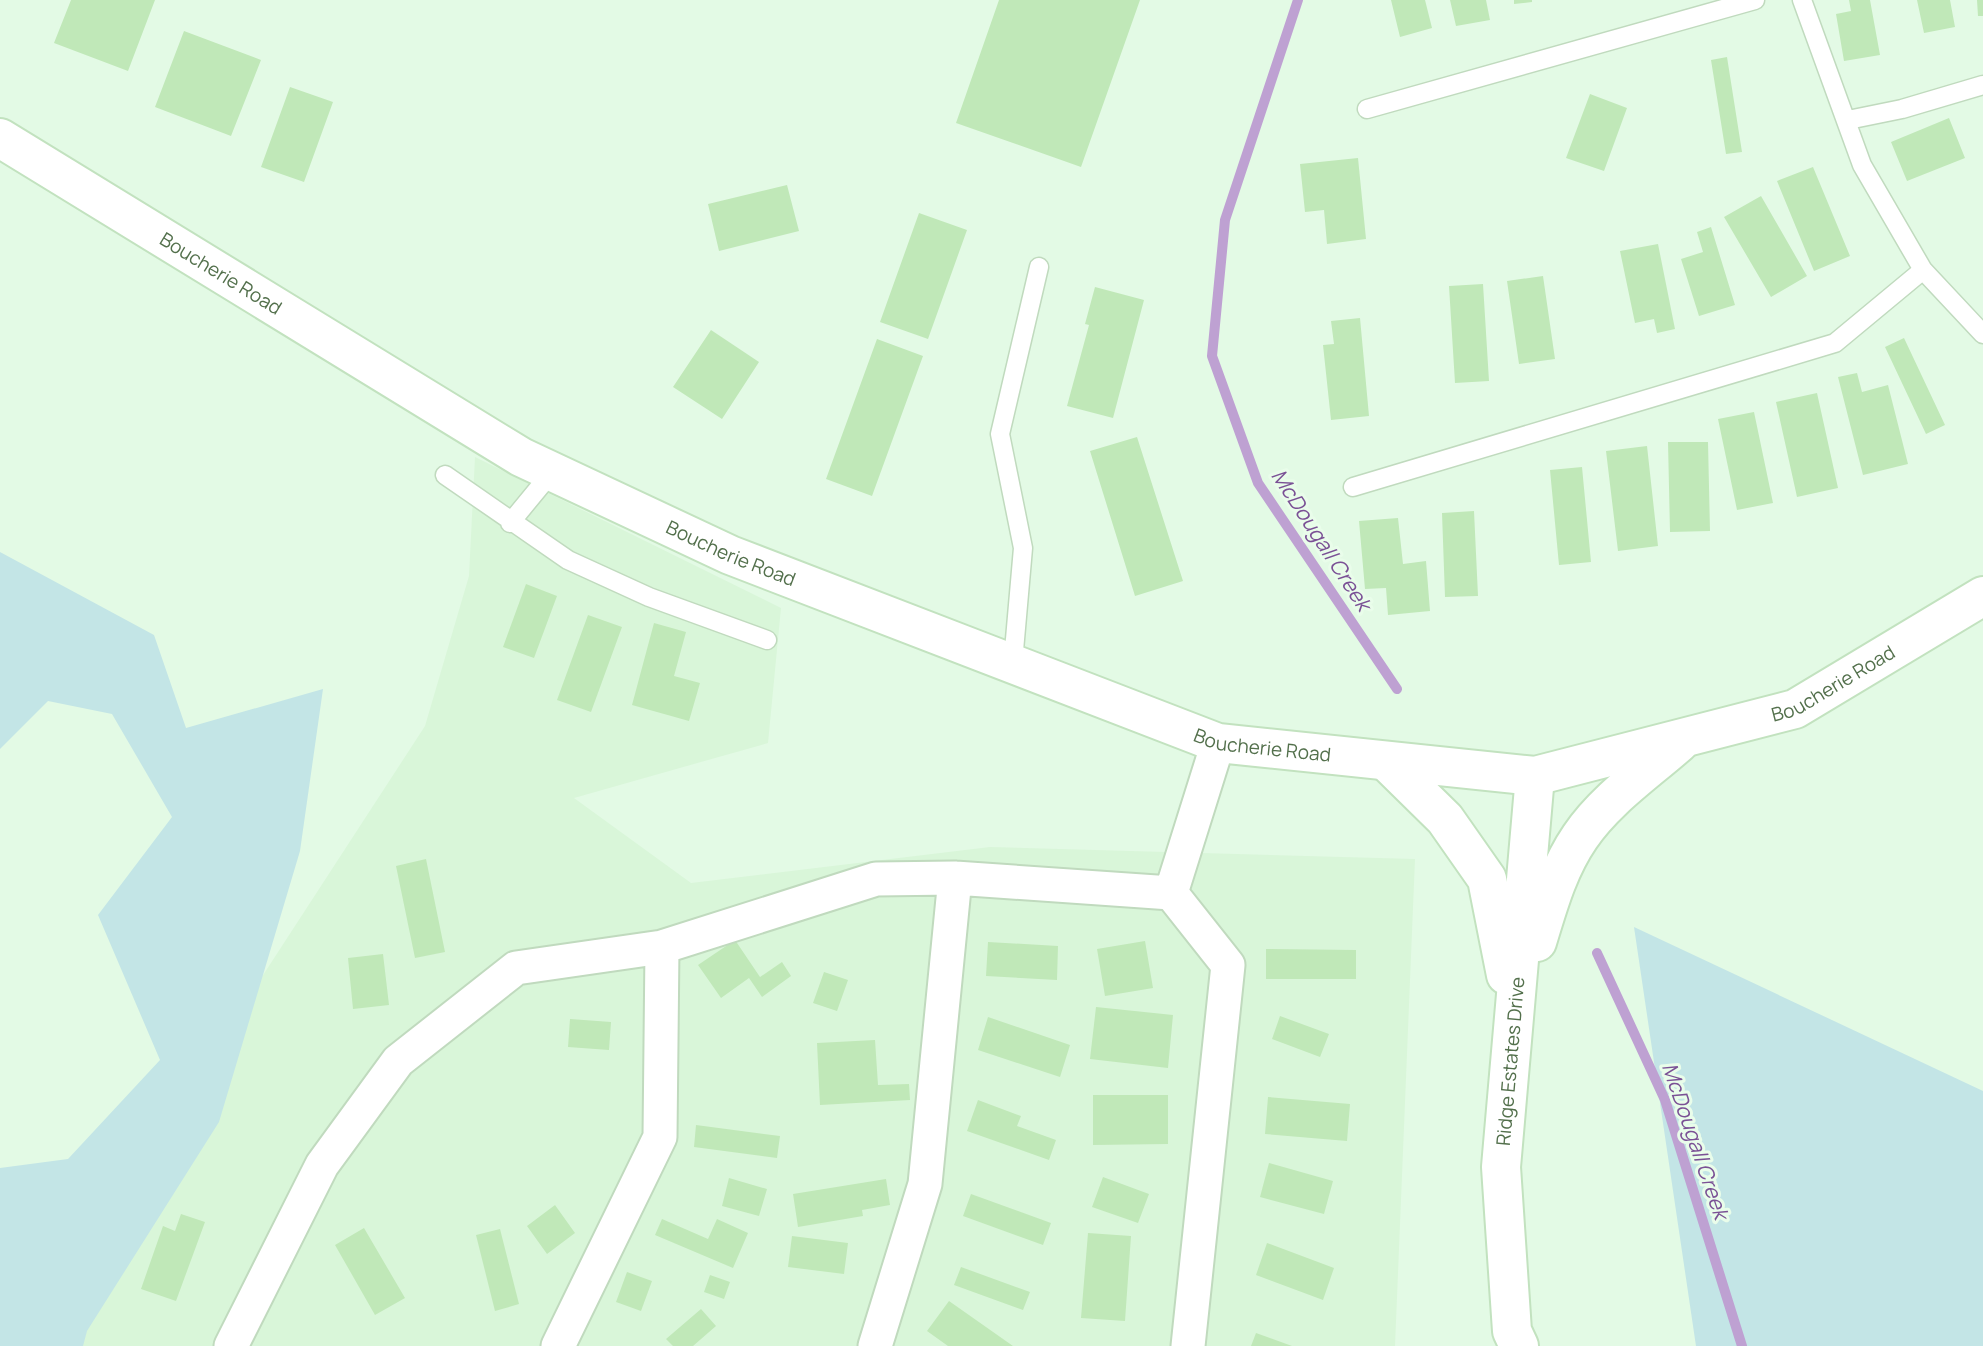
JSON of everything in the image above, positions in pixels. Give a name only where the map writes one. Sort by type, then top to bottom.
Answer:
[{"type":"main road","name":"Boucherie Road","points":[[0,138],[509,450],[552,472],[730,555],[1218,743],[1535,776],[1795,709],[1983,597]]},
{"type":"main road","points":[[1515,1015],[1556,881],[1580,836],[1607,807],[1684,738]]},
{"type":"main road","points":[[1386,761],[1444,819],[1487,879],[1515,1015]]},
{"type":"main road","name":"Ridge Estates Drive","points":[[1519,1346],[1512,1331],[1501,1167],[1535,776]]},
{"type":"street","points":[[1171,893],[1218,743]]},
{"type":"street","points":[[875,1346],[925,1184],[955,878]]},
{"type":"street","points":[[231,1346],[322,1166],[398,1060],[516,968],[662,947],[876,879],[955,878],[1171,893],[1228,965],[1188,1346]]},
{"type":"street","points":[[558,1346],[660,1137],[662,947]]},
{"type":"lane","points":[[1367,109],[1755,0]]},
{"type":"lane","points":[[1802,0],[1848,120],[1861,165],[1923,270],[1983,334]]},
{"type":"lane","points":[[1848,120],[1902,109],[1983,85]]},
{"type":"lane","points":[[1013,662],[1023,548],[1000,434],[1039,267]]},
{"type":"lane","points":[[1353,487],[1835,342],[1923,270]]},
{"type":"lane","points":[[510,523],[552,472]]},
{"type":"lane","points":[[445,475],[510,523],[568,560],[638,592],[767,640]]},
{"type":"shaded area","points":[[475,457],[781,608],[768,743],[574,798],[691,883],[990,847],[1415,859],[1395,1346],[11,1346],[102,1223],[425,726],[469,576]]},
{"type":"shaded area","points":[[0,552],[154,635],[186,728],[323,689],[300,851],[219,1122],[87,1331],[83,1346],[0,1346],[0,1168],[68,1159],[160,1060],[98,915],[172,817],[112,714],[48,701],[0,749]]},
{"type":"shaded area","points":[[1634,927],[1983,1091],[1983,1346],[1696,1346]]},
{"type":"building","points":[[71,0],[155,0],[128,71],[54,43]]},
{"type":"building","points":[[999,0],[1140,0],[1081,167],[956,123]]},
{"type":"building","points":[[1391,0],[1425,0],[1432,28],[1400,37]]},
{"type":"building","points":[[1450,0],[1486,0],[1490,20],[1456,26]]},
{"type":"building","points":[[1514,0],[1532,0],[1532,2],[1514,4]]},
{"type":"building","points":[[1849,0],[1870,0],[1880,55],[1844,61],[1836,14],[1851,11]]},
{"type":"building","points":[[1917,0],[1950,0],[1955,27],[1924,33]]},
{"type":"building","points":[[1977,0],[1983,0],[1983,16],[1978,16]]},
{"type":"building","points":[[184,31],[261,60],[231,136],[155,107]]},
{"type":"building","points":[[1727,57],[1742,152],[1726,154],[1711,60]]},
{"type":"building","points":[[290,87],[333,102],[304,182],[261,167]]},
{"type":"building","points":[[1590,94],[1627,108],[1604,171],[1566,158]]},
{"type":"building","points":[[1949,118],[1965,158],[1907,181],[1891,142]]},
{"type":"building","points":[[1358,158],[1366,239],[1327,244],[1324,210],[1305,212],[1300,164]]},
{"type":"building","points":[[1813,167],[1850,256],[1814,271],[1777,181]]},
{"type":"building","points":[[787,185],[799,231],[719,251],[708,204]]},
{"type":"building","points":[[1761,196],[1807,276],[1771,297],[1724,217]]},
{"type":"building","points":[[919,213],[967,230],[928,339],[880,322]]},
{"type":"building","points":[[1711,227],[1735,305],[1699,316],[1681,259],[1703,252],[1697,232]]},
{"type":"building","points":[[1658,244],[1675,329],[1657,333],[1654,319],[1635,323],[1620,251]]},
{"type":"building","points":[[1543,276],[1555,359],[1519,364],[1507,281]]},
{"type":"building","points":[[1483,284],[1489,381],[1455,383],[1449,286]]},
{"type":"building","points":[[1095,287],[1144,300],[1113,418],[1067,406],[1089,325],[1085,324]]},
{"type":"building","points":[[1360,318],[1369,416],[1331,420],[1323,345],[1334,344],[1331,321]]},
{"type":"building","points":[[711,330],[759,362],[722,419],[673,387]]},
{"type":"building","points":[[1904,338],[1945,425],[1926,434],[1885,347]]},
{"type":"building","points":[[877,339],[923,356],[872,496],[826,479]]},
{"type":"building","points":[[1857,373],[1862,392],[1888,385],[1908,464],[1863,475],[1838,377]]},
{"type":"building","points":[[1817,393],[1838,488],[1797,497],[1776,402]]},
{"type":"building","points":[[1754,412],[1773,503],[1737,510],[1718,419]]},
{"type":"building","points":[[1137,437],[1183,581],[1135,596],[1090,451]]},
{"type":"building","points":[[1668,442],[1708,442],[1710,531],[1670,532]]},
{"type":"building","points":[[1647,446],[1658,546],[1618,551],[1606,451]]},
{"type":"building","points":[[1582,467],[1591,562],[1559,565],[1550,470]]},
{"type":"building","points":[[1474,511],[1478,596],[1445,597],[1442,513]]},
{"type":"building","points":[[1398,518],[1403,564],[1426,561],[1430,611],[1388,615],[1386,588],[1365,589],[1359,521]]},
{"type":"building","points":[[526,584],[557,596],[534,658],[503,647]]},
{"type":"building","points":[[588,615],[622,627],[591,712],[557,700]]},
{"type":"building","points":[[654,623],[686,632],[674,676],[700,683],[689,721],[632,705]]},
{"type":"building","points":[[426,859],[445,952],[415,958],[396,866]]},
{"type":"building","points":[[735,940],[760,977],[782,962],[791,976],[762,997],[749,978],[721,998],[698,965]]},
{"type":"building","points":[[1145,941],[1153,988],[1105,996],[1097,949]]},
{"type":"building","points":[[988,942],[1058,946],[1057,980],[986,976]]},
{"type":"building","points":[[1266,949],[1356,950],[1356,979],[1266,979]]},
{"type":"building","points":[[383,954],[389,1005],[353,1009],[348,958]]},
{"type":"building","points":[[824,972],[848,980],[837,1011],[813,1003]]},
{"type":"building","points":[[1096,1007],[1173,1015],[1168,1068],[1090,1059]]},
{"type":"building","points":[[1280,1016],[1329,1034],[1320,1057],[1272,1039]]},
{"type":"building","points":[[988,1017],[1070,1045],[1060,1077],[978,1050]]},
{"type":"building","points":[[570,1019],[611,1022],[609,1050],[568,1047]]},
{"type":"building","points":[[875,1040],[878,1085],[909,1084],[910,1100],[820,1105],[817,1043]]},
{"type":"building","points":[[1093,1095],[1168,1095],[1168,1144],[1093,1145]]},
{"type":"building","points":[[1268,1097],[1350,1104],[1347,1141],[1265,1134]]},
{"type":"building","points":[[978,1100],[1021,1116],[1017,1126],[1056,1140],[1049,1160],[967,1131]]},
{"type":"building","points":[[696,1125],[780,1136],[777,1158],[694,1147]]},
{"type":"building","points":[[1269,1163],[1333,1181],[1324,1214],[1260,1197]]},
{"type":"building","points":[[1103,1177],[1149,1194],[1138,1223],[1092,1207]]},
{"type":"building","points":[[729,1178],[767,1189],[759,1216],[722,1206]]},
{"type":"building","points":[[886,1179],[890,1205],[862,1210],[863,1216],[798,1227],[793,1194]]},
{"type":"building","points":[[971,1194],[1051,1223],[1043,1245],[963,1216]]},
{"type":"building","points":[[555,1205],[575,1233],[547,1254],[527,1226]]},
{"type":"building","points":[[181,1214],[205,1222],[176,1301],[141,1289],[163,1226],[175,1231]]},
{"type":"building","points":[[662,1219],[708,1239],[717,1219],[748,1233],[733,1268],[655,1235]]},
{"type":"building","points":[[364,1228],[405,1298],[375,1315],[335,1245]]},
{"type":"building","points":[[500,1229],[519,1304],[495,1311],[476,1235]]},
{"type":"building","points":[[1088,1233],[1131,1236],[1125,1321],[1081,1318]]},
{"type":"building","points":[[792,1236],[848,1243],[844,1274],[788,1267]]},
{"type":"building","points":[[1267,1243],[1334,1268],[1323,1300],[1256,1275]]},
{"type":"building","points":[[961,1267],[1030,1292],[1023,1310],[954,1285]]},
{"type":"building","points":[[627,1272],[652,1281],[641,1311],[616,1302]]},
{"type":"building","points":[[710,1275],[730,1282],[724,1299],[704,1292]]},
{"type":"building","points":[[949,1301],[1013,1346],[948,1346],[927,1331]]},
{"type":"building","points":[[701,1309],[716,1326],[693,1346],[673,1346],[666,1339]]},
{"type":"building","points":[[1256,1333],[1292,1346],[1251,1346]]},
{"type":"waterway","name":"McDougall Creek","points":[[1298,0],[1225,220],[1212,356],[1258,483],[1397,689]]},
{"type":"waterway","name":"McDougall Creek","points":[[1597,953],[1665,1100],[1742,1346]]}]
